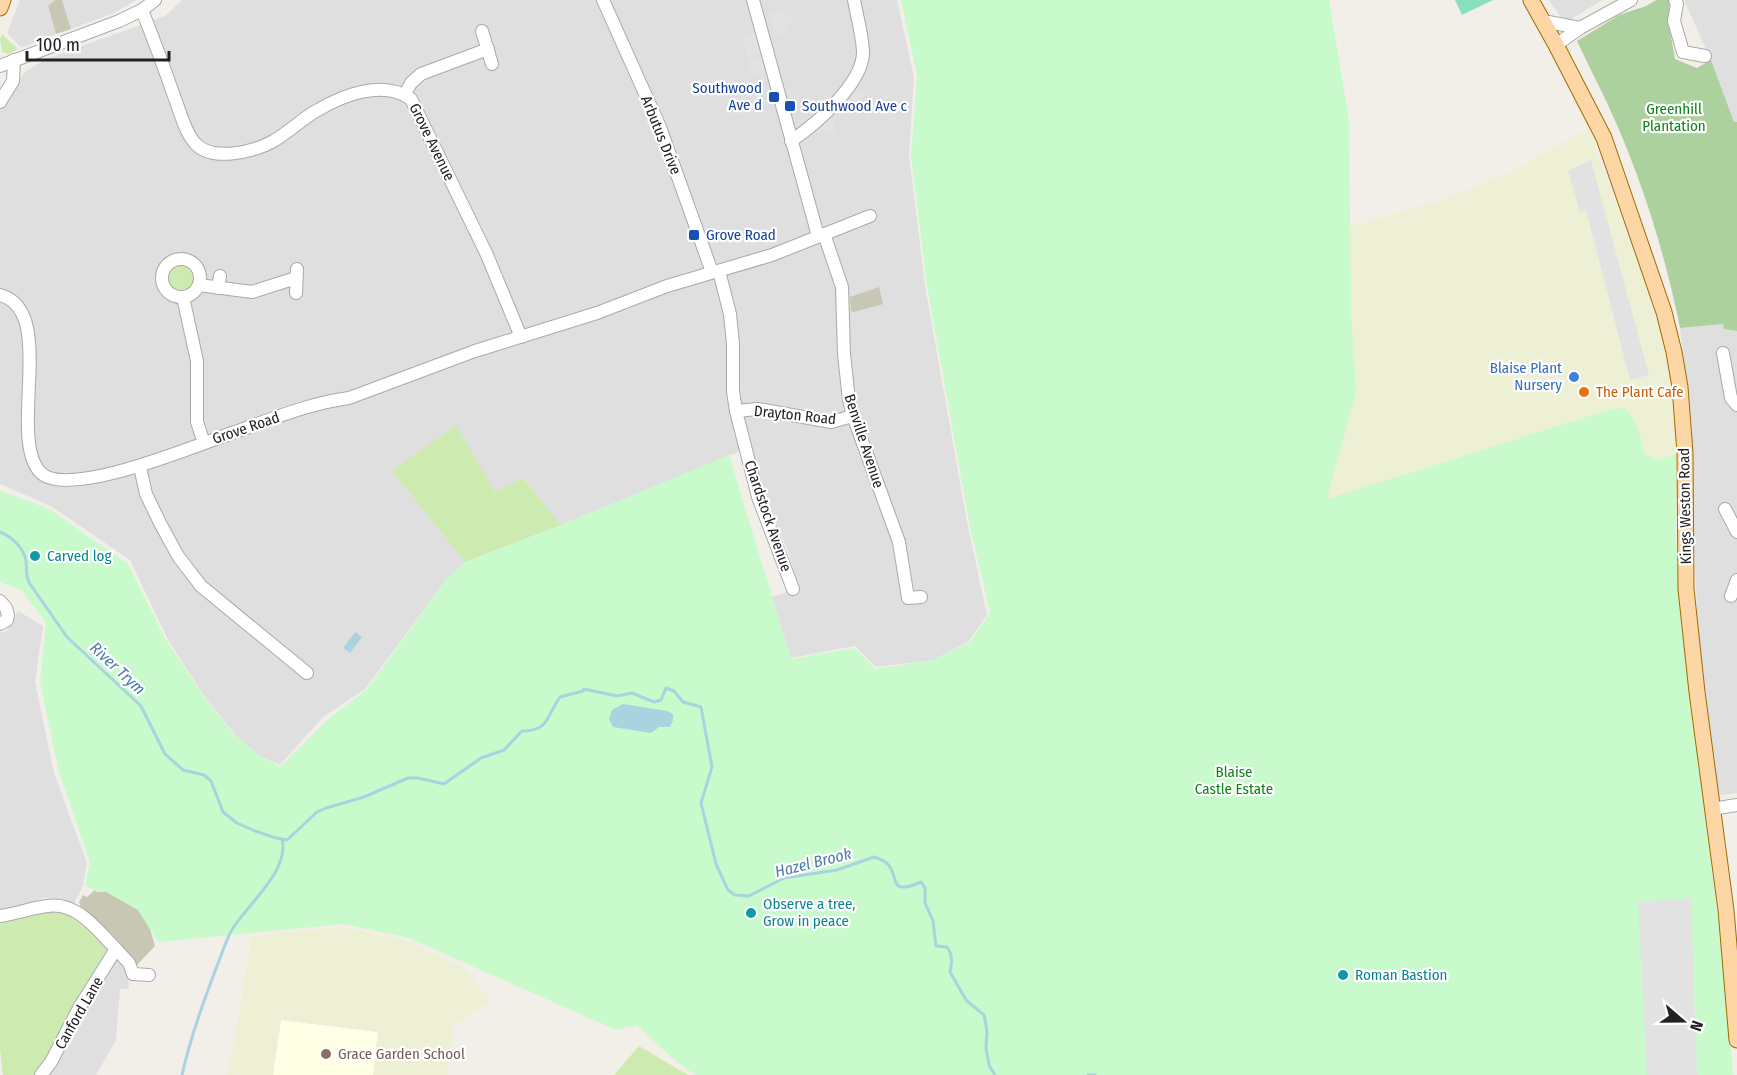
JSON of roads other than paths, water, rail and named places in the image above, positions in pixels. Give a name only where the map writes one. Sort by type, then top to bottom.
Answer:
[{"type":"main road","points":[[0,8],[3,0]]},
{"type":"main road","name":"Kings Weston Road","points":[[1531,0],[1604,138],[1664,312],[1674,352],[1680,387],[1685,453],[1686,589],[1697,692],[1726,910],[1737,1040]]},
{"type":"street","points":[[0,102],[12,81],[6,62],[94,32],[142,10],[155,0]]},
{"type":"street","name":"Arbutus Drive","points":[[603,0],[660,127],[715,272]]},
{"type":"street","name":"Benville Avenue","points":[[753,0],[791,141],[821,235],[842,287],[845,373],[853,416],[899,542],[908,598],[921,597]]},
{"type":"street","points":[[791,141],[811,127],[859,71],[863,52],[851,18],[854,0]]},
{"type":"street","points":[[1556,45],[1580,28],[1631,0]]},
{"type":"street","points":[[1675,0],[1677,4],[1674,21],[1683,52],[1705,56]]},
{"type":"street","name":"Grove Avenue","points":[[142,10],[185,126],[192,140],[208,152],[238,153],[274,141],[315,111],[355,93],[390,90],[405,94],[415,104],[487,255],[521,337]]},
{"type":"street","points":[[1543,21],[1580,28]]},
{"type":"street","points":[[482,31],[492,64]]},
{"type":"street","points":[[405,94],[411,83],[421,74],[488,49]]},
{"type":"street","name":"Grove Road","points":[[0,296],[7,297],[19,306],[27,326],[32,452],[40,472],[51,478],[65,480],[99,476],[140,467],[330,400],[349,398],[456,358],[772,255],[870,216]]},
{"type":"street","points":[[199,285],[199,272],[196,266],[185,259],[172,261],[163,270],[163,283],[170,294],[183,297],[192,293],[199,285],[219,282],[252,292],[297,274],[296,293]]},
{"type":"street","name":"Chardstock Avenue","points":[[715,272],[730,314],[736,411],[758,497],[788,586]]},
{"type":"street","points":[[183,297],[197,361],[196,422],[204,443]]},
{"type":"street","points":[[1723,353],[1725,390],[1737,405]]},
{"type":"street","name":"Drayton Road","points":[[736,411],[766,410],[831,422],[853,416]]},
{"type":"street","points":[[140,467],[146,494],[178,556],[201,586],[304,667]]},
{"type":"street","points":[[1725,509],[1737,530]]},
{"type":"street","points":[[1731,596],[1737,580]]},
{"type":"street","points":[[0,601],[8,615],[8,620],[0,624]]},
{"type":"street","points":[[1712,809],[1737,805]]},
{"type":"street","points":[[0,916],[47,906],[69,906],[116,949],[129,963],[133,974],[149,975]]},
{"type":"street","name":"Canford Lane","points":[[41,1075],[51,1062],[79,1008],[116,949]]},
{"type":"water","points":[[355,632],[362,637],[350,653],[343,648]]},
{"type":"water","points":[[623,704],[667,711],[673,714],[673,720],[670,727],[659,727],[651,733],[613,727],[609,719],[612,710]]},
{"type":"waterway","name":"Hazel Brook","points":[[0,532],[20,547],[26,560],[28,581],[67,637],[141,706],[165,754],[183,770],[204,775],[211,781],[223,812],[237,823],[276,838],[287,840],[317,812],[364,797],[408,778],[444,784],[481,758],[504,750],[522,731],[542,726],[560,697],[584,689],[617,696],[632,693],[654,702],[661,700],[666,688],[674,691],[683,702],[701,707],[712,767],[701,803],[716,864],[728,890],[735,895],[749,896],[784,878],[837,870],[874,857],[884,861],[890,867],[897,884],[901,887],[921,882],[925,888],[925,903],[933,921],[936,946],[947,947],[952,959],[950,972],[966,1000],[984,1015],[989,1065],[995,1075]]},
{"type":"waterway","name":"River Trym","points":[[182,1075],[189,1047],[226,942],[240,918],[274,874],[283,851],[282,839]]},
{"type":"waterway","name":"Hazel Brook","points":[[1088,1075],[1095,1075]]},
{"type":"place","name":"Southwood Ave d","points":[[774,97]]},
{"type":"place","name":"Southwood Ave c","points":[[790,106]]},
{"type":"place","name":"Grove Road","points":[[694,235]]},
{"type":"place","name":"Blaise Plant Nursery","points":[[1574,377]]},
{"type":"place","name":"The Plant Cafe","points":[[1584,392]]},
{"type":"place","name":"Carved log","points":[[35,556]]},
{"type":"place","name":"Observe a tree, Grow in peace","points":[[751,913]]},
{"type":"place","name":"Roman Bastion","points":[[1343,975]]},
{"type":"place","name":"Grace Garden School","points":[[326,1054]]},
{"type":"park label","name":"Greenhill Plantation","points":[[1674,118]]},
{"type":"park label","name":"Blaise Castle Estate","points":[[1234,780]]}]
